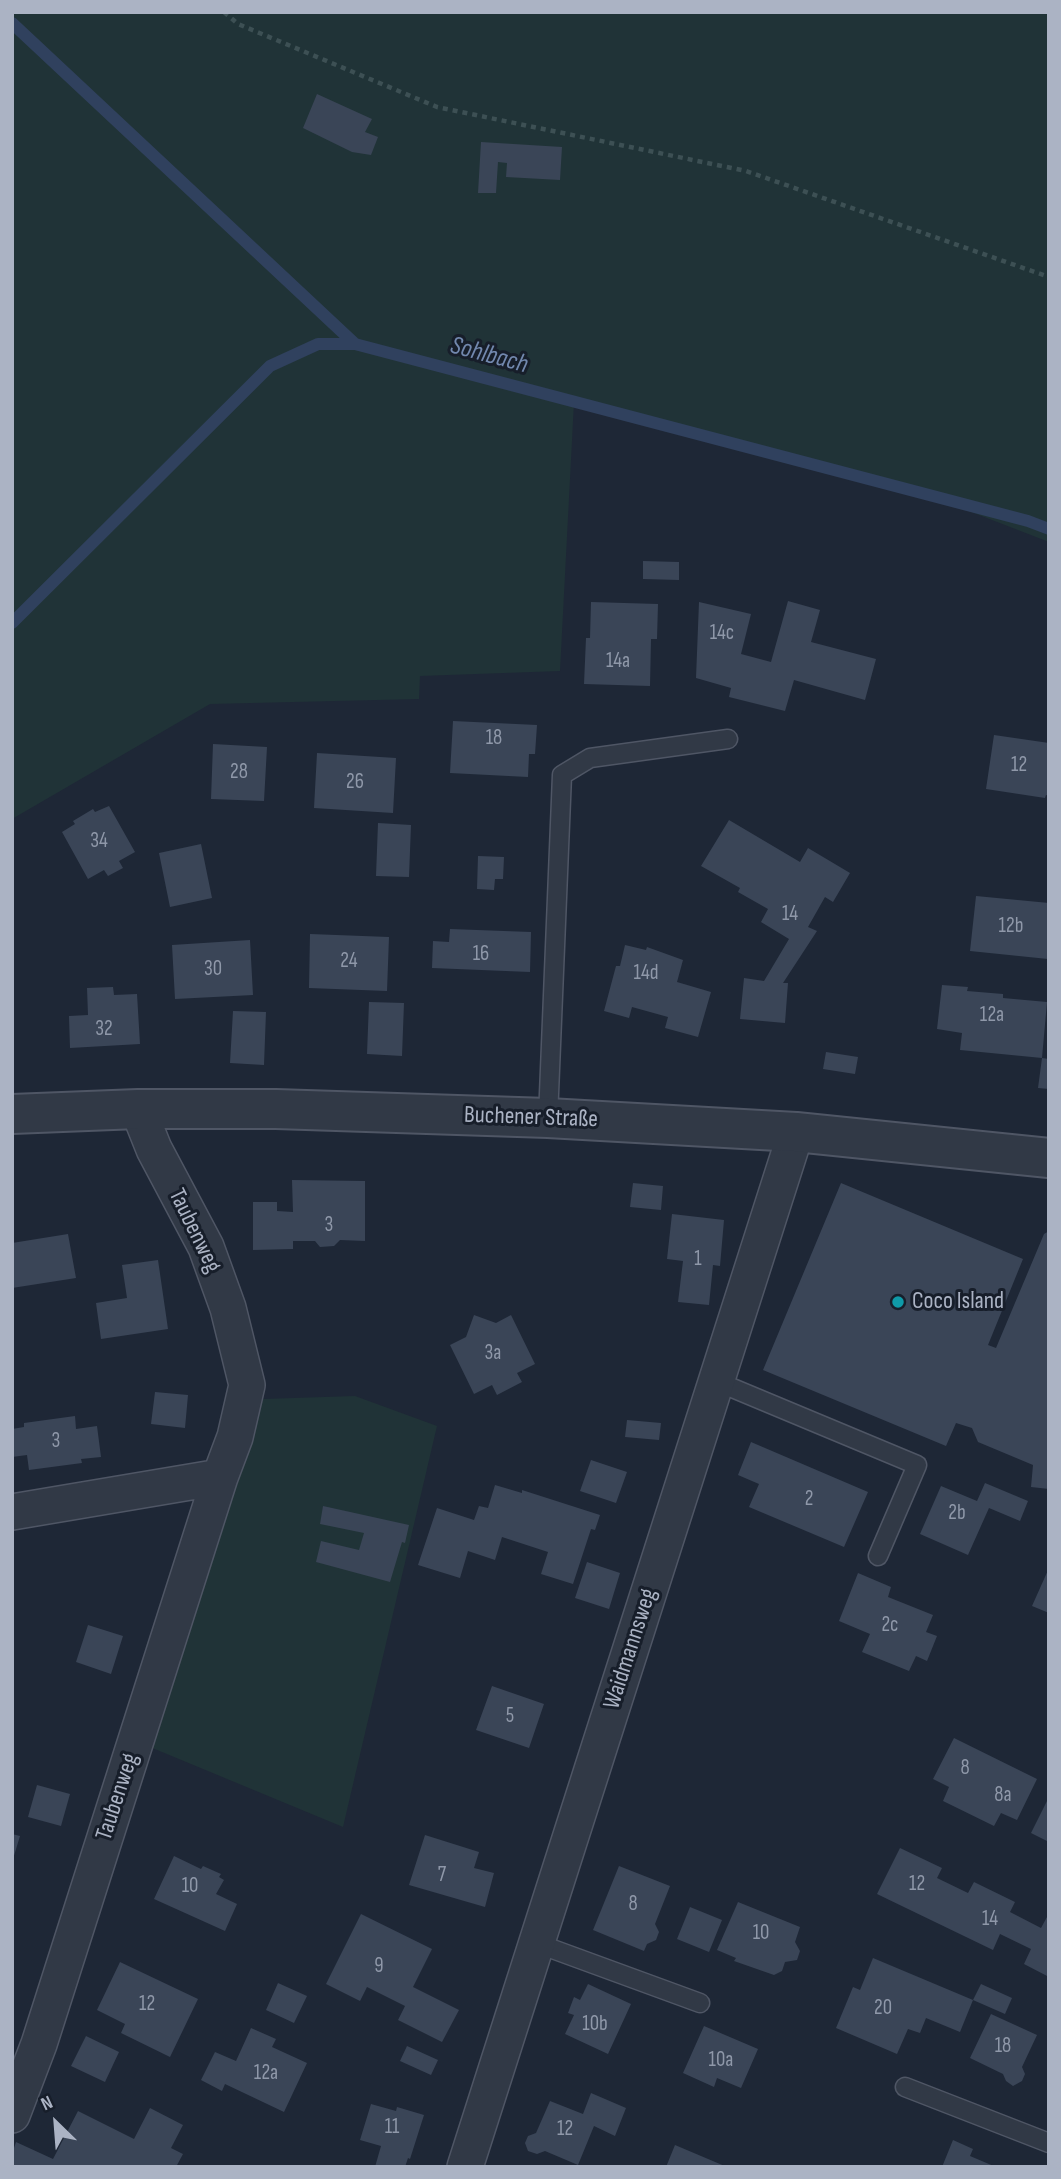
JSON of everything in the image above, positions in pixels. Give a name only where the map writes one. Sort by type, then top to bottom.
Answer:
[{"type":"street","name":"Buchener Straße","points":[[12,1114],[138,1109],[276,1109],[548,1118],[796,1132],[1049,1158]]},
{"type":"street","name":"Taubenweg","points":[[12,2115],[39,2044],[220,1476],[235,1437],[247,1385],[228,1308],[206,1247],[154,1149],[138,1109]]},
{"type":"street","name":"Waidmannsweg","points":[[465,2167],[796,1132]]},
{"type":"street","points":[[12,1512],[220,1476]]},
{"type":"lane","points":[[548,1118],[562,775],[590,758],[728,739]]},
{"type":"lane","points":[[718,1382],[917,1465],[878,1556]]},
{"type":"lane","points":[[536,1943],[700,2003]]},
{"type":"lane","points":[[905,2087],[1049,2143]]},
{"type":"path","points":[[224,12],[238,24],[437,107],[746,171],[1049,277]]},
{"type":"green space","points":[[12,12],[1049,12],[1049,542],[961,508],[574,402],[560,671],[420,676],[419,699],[210,704],[12,819]]},
{"type":"green space","points":[[355,1396],[437,1426],[343,1827],[150,1747],[263,1399]]},
{"type":"building","points":[[317,94],[372,119],[365,132],[378,137],[371,155],[352,152],[303,128]]},
{"type":"building","points":[[481,142],[562,147],[560,180],[506,177],[507,163],[498,162],[496,193],[478,193]]},
{"type":"building","points":[[643,561],[679,562],[679,580],[643,579]]},
{"type":"building","points":[[788,601],[820,610],[811,642],[876,659],[865,700],[794,680],[785,711],[729,697],[731,688],[696,678],[699,602],[751,614],[741,654],[771,662]]},
{"type":"building","points":[[591,602],[658,604],[657,639],[651,639],[650,686],[584,684]]},
{"type":"building","points":[[453,721],[537,725],[535,754],[529,754],[528,777],[450,773]]},
{"type":"building","points":[[994,735],[1049,743],[1049,796],[1046,795],[1045,798],[986,789]]},
{"type":"building","points":[[213,744],[267,747],[264,801],[211,799]]},
{"type":"building","points":[[317,753],[396,758],[393,813],[314,808]]},
{"type":"building","points":[[109,806],[135,852],[119,861],[123,868],[108,876],[104,870],[88,879],[62,832],[75,824],[73,821],[93,809],[95,812]]},
{"type":"building","points":[[729,820],[800,862],[808,848],[850,873],[833,902],[825,897],[808,927],[817,931],[783,983],[788,983],[785,1023],[740,1019],[744,978],[764,981],[789,939],[761,922],[768,909],[738,892],[740,888],[701,866]]},
{"type":"building","points":[[378,823],[411,825],[409,877],[376,876]]},
{"type":"building","points":[[201,844],[212,898],[170,907],[159,853]]},
{"type":"building","points":[[478,856],[504,857],[503,879],[495,879],[494,890],[477,889]]},
{"type":"building","points":[[976,896],[1049,903],[1048,959],[970,951]]},
{"type":"building","points":[[450,929],[531,932],[530,972],[432,968],[433,941],[449,942]]},
{"type":"building","points":[[310,934],[389,937],[387,991],[309,988]]},
{"type":"building","points":[[250,940],[253,995],[175,999],[172,945]]},
{"type":"building","points":[[625,945],[646,950],[647,947],[683,960],[677,982],[711,992],[698,1037],[665,1028],[668,1017],[632,1007],[629,1018],[604,1011],[616,966],[620,966]]},
{"type":"building","points":[[942,985],[968,987],[967,991],[1003,994],[1003,998],[1047,1002],[1042,1058],[960,1050],[962,1033],[937,1029]]},
{"type":"building","points":[[113,987],[114,995],[137,994],[140,1044],[70,1048],[69,1016],[88,1015],[87,988]]},
{"type":"building","points":[[369,1002],[404,1003],[402,1056],[367,1054]]},
{"type":"building","points":[[233,1011],[266,1012],[264,1065],[230,1063]]},
{"type":"building","points":[[826,1052],[858,1057],[855,1074],[823,1069]]},
{"type":"building","points":[[1042,1058],[1049,1059],[1049,1089],[1038,1088]]},
{"type":"building","points":[[292,1180],[365,1181],[365,1241],[340,1240],[334,1246],[320,1247],[315,1241],[293,1241],[293,1249],[253,1250],[253,1202],[277,1202],[277,1211],[293,1212]]},
{"type":"building","points":[[633,1183],[663,1186],[661,1210],[630,1207]]},
{"type":"building","name":"Coco Island","points":[[841,1183],[1023,1259],[988,1345],[996,1348],[1044,1234],[1049,1231],[1049,1489],[1031,1487],[1033,1465],[978,1442],[972,1428],[956,1423],[946,1446],[763,1370]]},
{"type":"building","points":[[672,1214],[724,1220],[720,1266],[713,1265],[709,1305],[678,1302],[683,1261],[667,1259]]},
{"type":"building","points":[[68,1234],[76,1278],[12,1288],[12,1243]]},
{"type":"building","points":[[158,1260],[168,1329],[101,1339],[96,1303],[127,1298],[122,1265]]},
{"type":"building","points":[[474,1315],[496,1323],[511,1315],[535,1364],[517,1373],[522,1382],[497,1395],[492,1385],[474,1394],[450,1345],[466,1337]]},
{"type":"building","points":[[155,1392],[188,1395],[185,1428],[151,1424]]},
{"type":"building","points":[[75,1416],[76,1429],[97,1426],[101,1457],[81,1459],[82,1463],[29,1470],[27,1455],[12,1457],[12,1429],[24,1427],[24,1423]]},
{"type":"building","points":[[627,1420],[661,1423],[659,1440],[625,1437]]},
{"type":"building","points":[[751,1442],[868,1492],[844,1547],[749,1507],[759,1484],[738,1475]]},
{"type":"building","points":[[591,1460],[627,1472],[616,1503],[580,1491]]},
{"type":"building","points":[[985,1483],[1028,1501],[1020,1521],[989,1508],[968,1555],[920,1534],[941,1486],[977,1501]]},
{"type":"building","points":[[495,1485],[522,1493],[522,1490],[600,1515],[595,1530],[591,1529],[573,1584],[541,1574],[548,1552],[502,1537],[495,1560],[468,1551],[460,1578],[418,1565],[437,1508],[474,1520],[479,1506],[488,1508]]},
{"type":"building","points":[[323,1506],[409,1525],[390,1582],[316,1562],[321,1541],[359,1550],[364,1533],[320,1524]]},
{"type":"building","points":[[587,1562],[620,1573],[609,1609],[575,1598]]},
{"type":"building","points":[[1049,1568],[1049,1613],[1032,1606]]},
{"type":"building","points":[[858,1573],[891,1587],[888,1597],[933,1615],[926,1632],[937,1636],[927,1661],[916,1656],[909,1671],[862,1652],[870,1634],[839,1621]]},
{"type":"building","points":[[88,1625],[123,1636],[111,1674],[76,1662]]},
{"type":"building","points":[[492,1686],[544,1704],[529,1748],[476,1730]]},
{"type":"building","points":[[954,1738],[1037,1779],[1017,1820],[1001,1813],[994,1826],[943,1801],[949,1787],[933,1779]]},
{"type":"building","points":[[37,1785],[70,1794],[61,1826],[28,1817]]},
{"type":"building","points":[[1049,1797],[1049,1842],[1031,1833]]},
{"type":"building","points":[[12,1834],[20,1836],[13,1859],[12,1859]]},
{"type":"building","points":[[425,1835],[479,1852],[474,1868],[494,1873],[485,1907],[409,1885]]},
{"type":"building","points":[[900,1848],[942,1868],[937,1878],[968,1893],[974,1882],[1015,1902],[1010,1912],[1041,1928],[1047,1917],[1049,1918],[1049,1977],[1024,1964],[1031,1949],[1000,1934],[993,1950],[877,1894]]},
{"type":"building","points":[[174,1856],[201,1869],[203,1866],[221,1874],[219,1877],[224,1880],[216,1894],[237,1904],[225,1931],[154,1899]]},
{"type":"building","points":[[619,1866],[670,1886],[655,1924],[659,1932],[656,1940],[647,1944],[644,1951],[593,1930]]},
{"type":"building","points":[[738,1902],[800,1927],[795,1942],[800,1951],[797,1960],[785,1962],[782,1971],[774,1975],[734,1961],[736,1958],[717,1950]]},
{"type":"building","points":[[690,1907],[722,1920],[709,1952],[677,1939]]},
{"type":"building","points":[[361,1914],[432,1949],[413,1987],[459,2010],[442,2042],[398,2020],[405,2006],[367,1987],[360,2001],[326,1984]]},
{"type":"building","points":[[873,1958],[973,2000],[960,2032],[926,2018],[920,2033],[908,2029],[897,2054],[836,2028],[853,1987],[860,1990]]},
{"type":"building","points":[[120,1962],[198,1999],[170,2057],[121,2033],[125,2024],[97,2010]]},
{"type":"building","points":[[278,1983],[307,1996],[294,2023],[266,2010]]},
{"type":"building","points":[[588,1984],[631,2004],[608,2054],[565,2034],[574,2015],[568,2013],[574,1997],[580,2000]]},
{"type":"building","points":[[981,1984],[1012,1998],[1005,2014],[973,2000]]},
{"type":"building","points":[[991,2014],[1037,2035],[1022,2067],[1025,2074],[1022,2081],[1013,2086],[1006,2081],[1003,2074],[970,2058]]},
{"type":"building","points":[[704,2026],[758,2049],[741,2088],[717,2078],[714,2087],[683,2073]]},
{"type":"building","points":[[251,2028],[276,2039],[272,2047],[307,2063],[284,2112],[225,2084],[222,2091],[201,2080],[215,2052],[236,2061]]},
{"type":"building","points":[[86,2036],[119,2052],[105,2082],[71,2066]]},
{"type":"building","points":[[407,2046],[438,2060],[431,2075],[400,2061]]},
{"type":"building","points":[[591,2093],[626,2108],[615,2136],[594,2126],[578,2165],[545,2151],[537,2154],[528,2151],[525,2143],[528,2136],[536,2133],[550,2101],[583,2114]]},
{"type":"building","points":[[371,2104],[396,2111],[397,2107],[424,2115],[405,2167],[375,2167],[381,2146],[360,2140]]},
{"type":"building","points":[[150,2108],[183,2125],[171,2148],[183,2154],[176,2167],[12,2167],[16,2142],[53,2159],[78,2111],[134,2139]]},
{"type":"building","points":[[953,2140],[973,2149],[970,2156],[996,2167],[942,2167]]},
{"type":"building","points":[[675,2145],[727,2167],[666,2167]]},
{"type":"waterway","points":[[12,23],[355,344]]},
{"type":"waterway","name":"Sohlbach","points":[[12,623],[270,366],[318,344],[355,344],[1028,521],[1049,529]]},
{"type":"place","name":"Coco Island","points":[[898,1302]]}]
